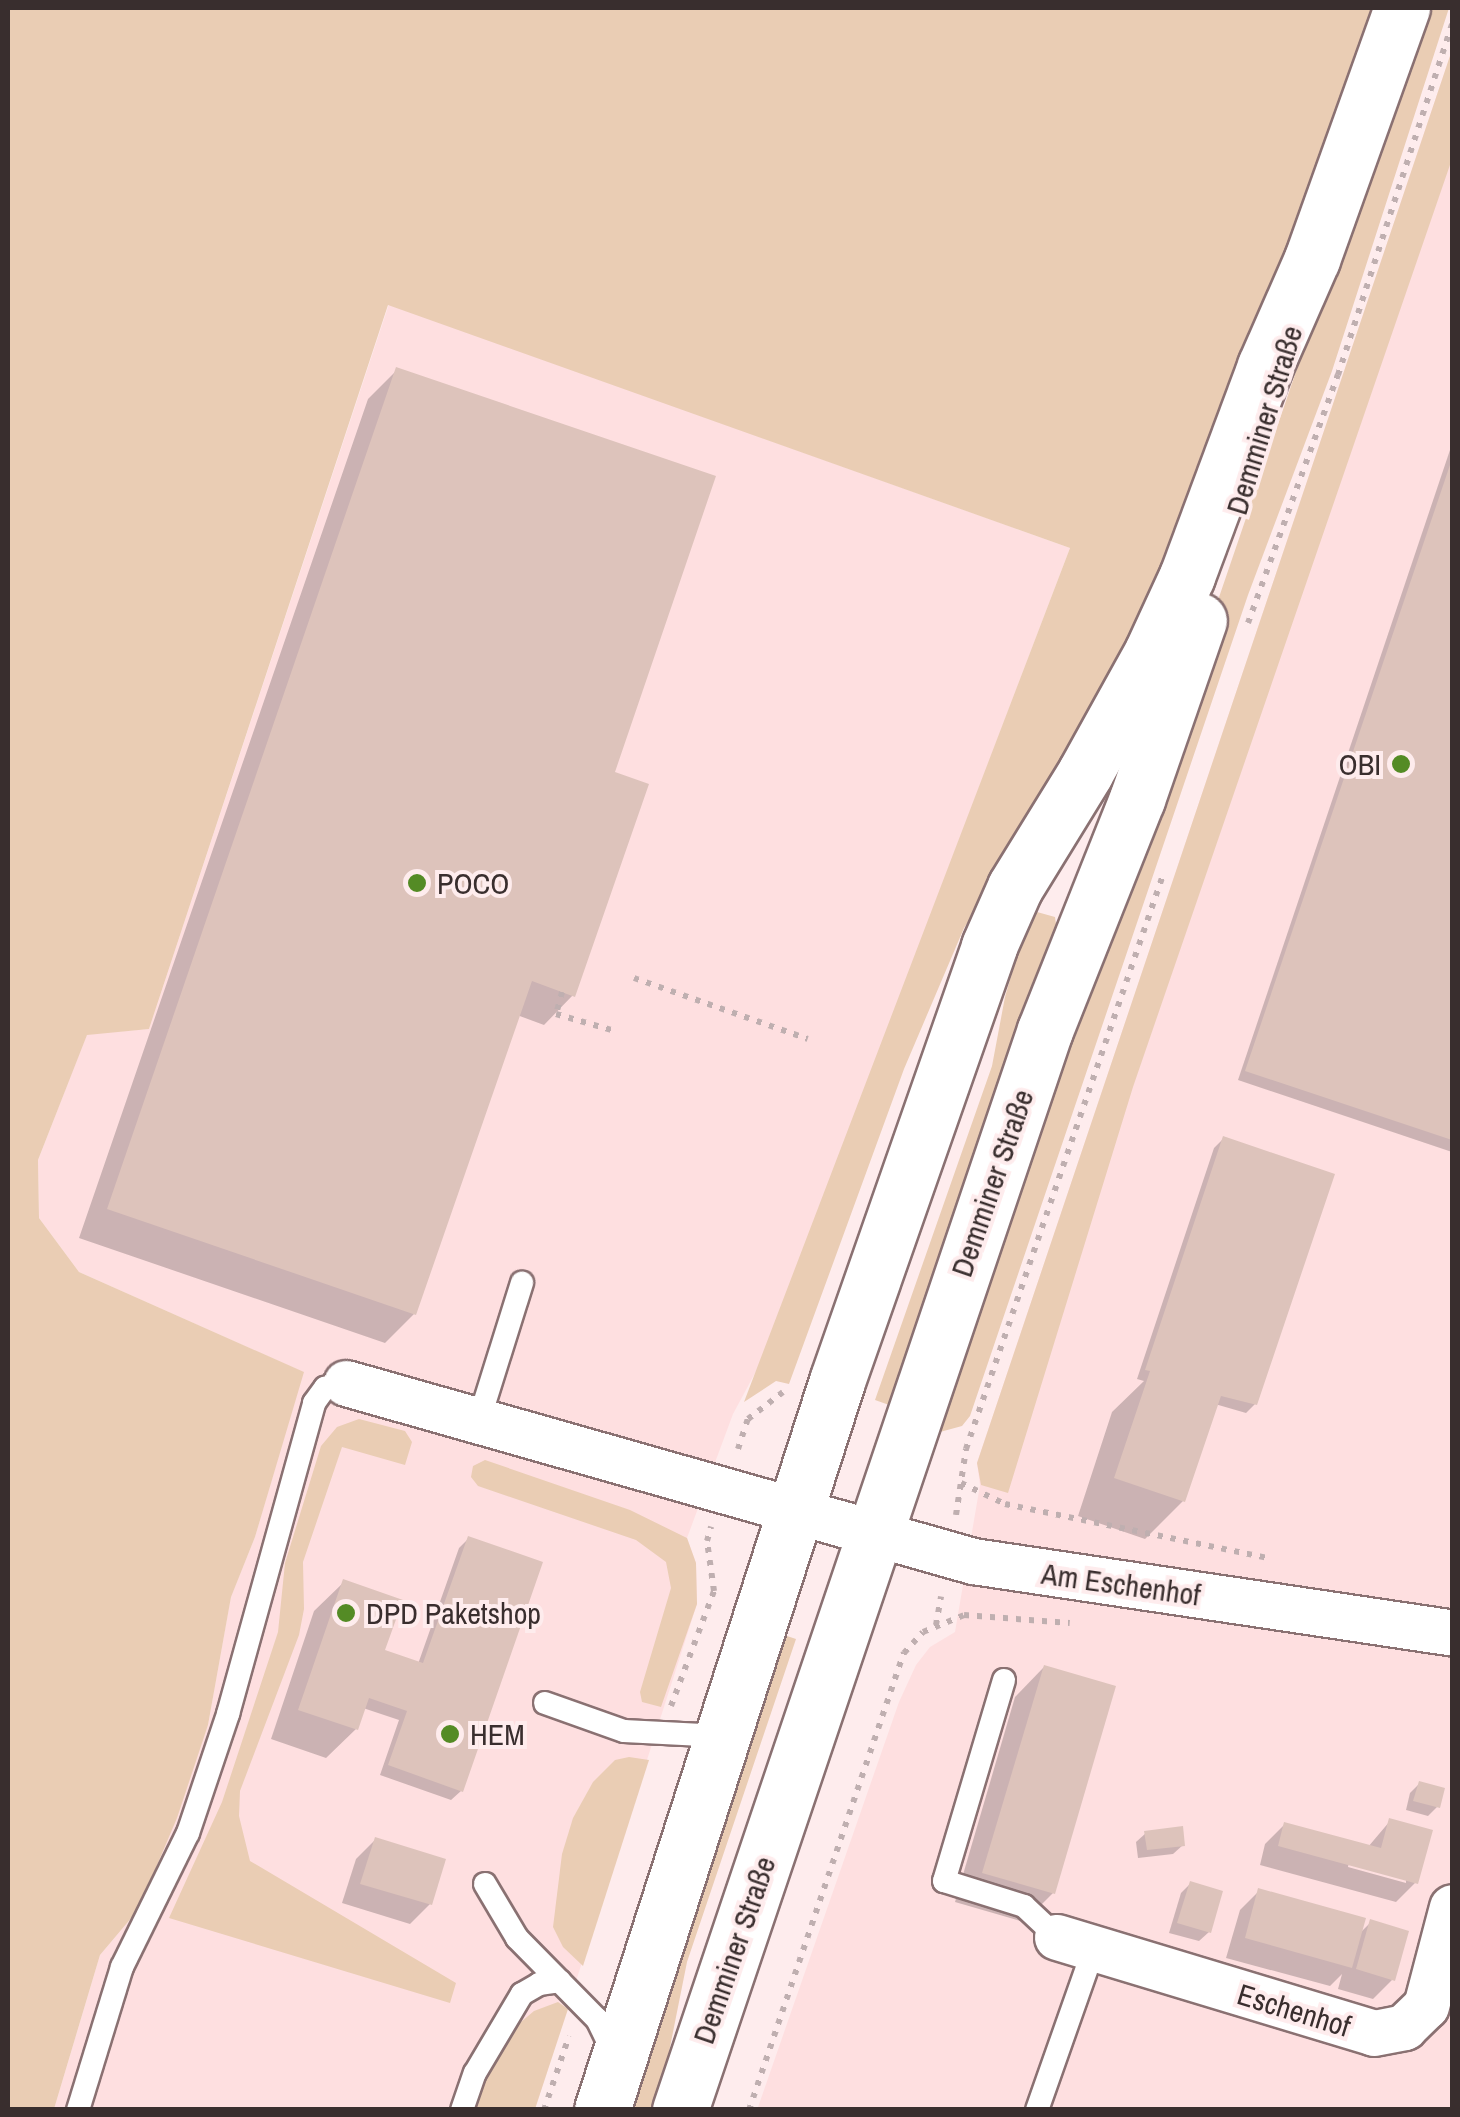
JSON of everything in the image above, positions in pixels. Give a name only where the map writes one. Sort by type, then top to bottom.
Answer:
[{"type":"main road","name":"Demminer Straße","points":[[610,2086],[795,1510],[988,946],[1015,887],[1085,773],[1159,637],[1226,482],[1265,366],[1312,259],[1402,8]]},
{"type":"main road","name":"Demminer Straße","points":[[680,2110],[1045,1030],[1136,799],[1220,560],[1283,370],[1312,259]]},
{"type":"street","points":[[346,1383],[795,1510]]},
{"type":"street","name":"Am Eschenhof","points":[[795,1510],[1017,1569],[1452,1633]]},
{"type":"street","name":"Eschenhof","points":[[1075,1942],[1359,2031],[1390,2032],[1404,2027],[1426,2006],[1452,1906]]},
{"type":"lane","points":[[479,1420],[522,1283]]},
{"type":"lane","points":[[78,2110],[122,1967],[188,1833],[228,1714],[314,1403],[325,1388],[346,1383]]},
{"type":"lane","points":[[1004,1680],[944,1881],[1024,1906],[1075,1942],[1037,2110]]},
{"type":"lane","points":[[545,1703],[624,1731],[722,1736]]},
{"type":"lane","points":[[485,1884],[517,1938],[597,2018],[610,2086]]},
{"type":"lane","points":[[462,2110],[475,2073],[522,1994],[539,1984],[560,1980]]},
{"type":"path","points":[[634,978],[808,1038]]},
{"type":"path","points":[[562,992],[556,1014],[615,1031]]},
{"type":"path","points":[[966,1449],[961,1483],[995,1500],[1282,1560]]},
{"type":"path","points":[[749,2110],[894,1676],[911,1643],[936,1624]]},
{"type":"shaded area","points":[[8,8],[1372,8],[1289,254],[1111,699],[964,928],[904,1069],[789,1384],[776,1381],[744,1402],[1070,548],[388,305],[149,1029],[87,1035],[38,1160],[39,1218],[79,1272],[304,1372],[255,1537],[231,1597],[208,1725],[177,1818],[138,1910],[100,1955],[54,2109],[8,2110]]},
{"type":"shaded area","points":[[1420,8],[1449,8],[1332,371],[1248,595],[970,1416],[962,1426],[940,1432],[937,1424]]},
{"type":"shaded area","points":[[1452,50],[1452,2109],[757,2110],[899,1702],[916,1665],[930,1647],[955,1632],[980,1485],[977,1463]]},
{"type":"shaded area","points":[[1452,50],[1452,159],[1133,1087],[1008,1493],[981,1485],[977,1463]]},
{"type":"shaded area","points":[[389,304],[1070,548],[761,1362],[733,1414],[687,1538],[696,1563],[697,1604],[535,2109],[54,2109],[100,1955],[138,1910],[208,1725],[231,1596],[255,1537],[303,1372],[79,1272],[39,1218],[38,1160],[87,1034],[149,1029]]},
{"type":"shaded area","points":[[1037,912],[1055,917],[1057,931],[892,1406],[875,1400],[992,1066],[1005,997],[1027,920]]},
{"type":"shaded area","points":[[359,1419],[405,1431],[412,1442],[405,1465],[342,1447],[303,1562],[304,1609],[299,1635],[240,1791],[239,1816],[250,1861],[456,1983],[450,2003],[169,1918],[222,1802],[278,1632],[285,1563],[321,1446],[337,1427]]},
{"type":"shaded area","points":[[485,1460],[630,1510],[687,1538],[696,1563],[697,1604],[661,1707],[642,1702],[640,1692],[671,1588],[666,1562],[636,1540],[478,1486],[471,1477],[473,1466]]},
{"type":"shaded area","points":[[778,1633],[796,1639],[687,1962],[663,2082],[654,2109],[631,2110],[687,1905]]},
{"type":"shaded area","points":[[615,1760],[649,1760],[583,1966],[563,1947],[553,1927],[562,1854],[573,1818],[593,1782]]},
{"type":"shaded area","points":[[558,2002],[568,2009],[535,2109],[473,2110],[485,2076],[515,2027],[534,2011]]},
{"type":"building","name":"POCO","points":[[396,367],[716,476],[615,772],[649,784],[575,997],[532,981],[416,1315],[107,1209]]},
{"type":"building","name":"OBI","points":[[1452,459],[1452,1140],[1245,1071]]},
{"type":"building","points":[[1223,1136],[1335,1174],[1257,1405],[1221,1396],[1185,1502],[1114,1478],[1150,1371],[1145,1370]]},
{"type":"building","points":[[468,1536],[543,1562],[463,1792],[388,1765],[407,1711],[369,1698],[358,1730],[298,1710],[343,1579],[403,1600],[385,1650],[423,1663]]},
{"type":"building","points":[[1044,1665],[1116,1686],[1055,1894],[982,1873]]},
{"type":"building","points":[[1419,1781],[1445,1788],[1440,1808],[1413,1801]]},
{"type":"building","points":[[1389,1818],[1433,1830],[1418,1884],[1278,1846],[1284,1822],[1381,1848]]},
{"type":"building","points":[[1183,1826],[1185,1846],[1147,1850],[1144,1831]]},
{"type":"building","points":[[375,1837],[446,1859],[432,1905],[360,1884]]},
{"type":"building","points":[[1190,1881],[1223,1891],[1211,1933],[1177,1923]]},
{"type":"building","points":[[1258,1888],[1366,1918],[1352,1968],[1245,1938]]},
{"type":"building","points":[[1370,1919],[1409,1931],[1395,1981],[1356,1969]]},
{"type":"place","name":"OBI","points":[[1401,764]]},
{"type":"place","name":"POCO","points":[[417,883]]},
{"type":"place","name":"DPD Paketshop","points":[[346,1613]]},
{"type":"place","name":"HEM","points":[[450,1734]]}]
